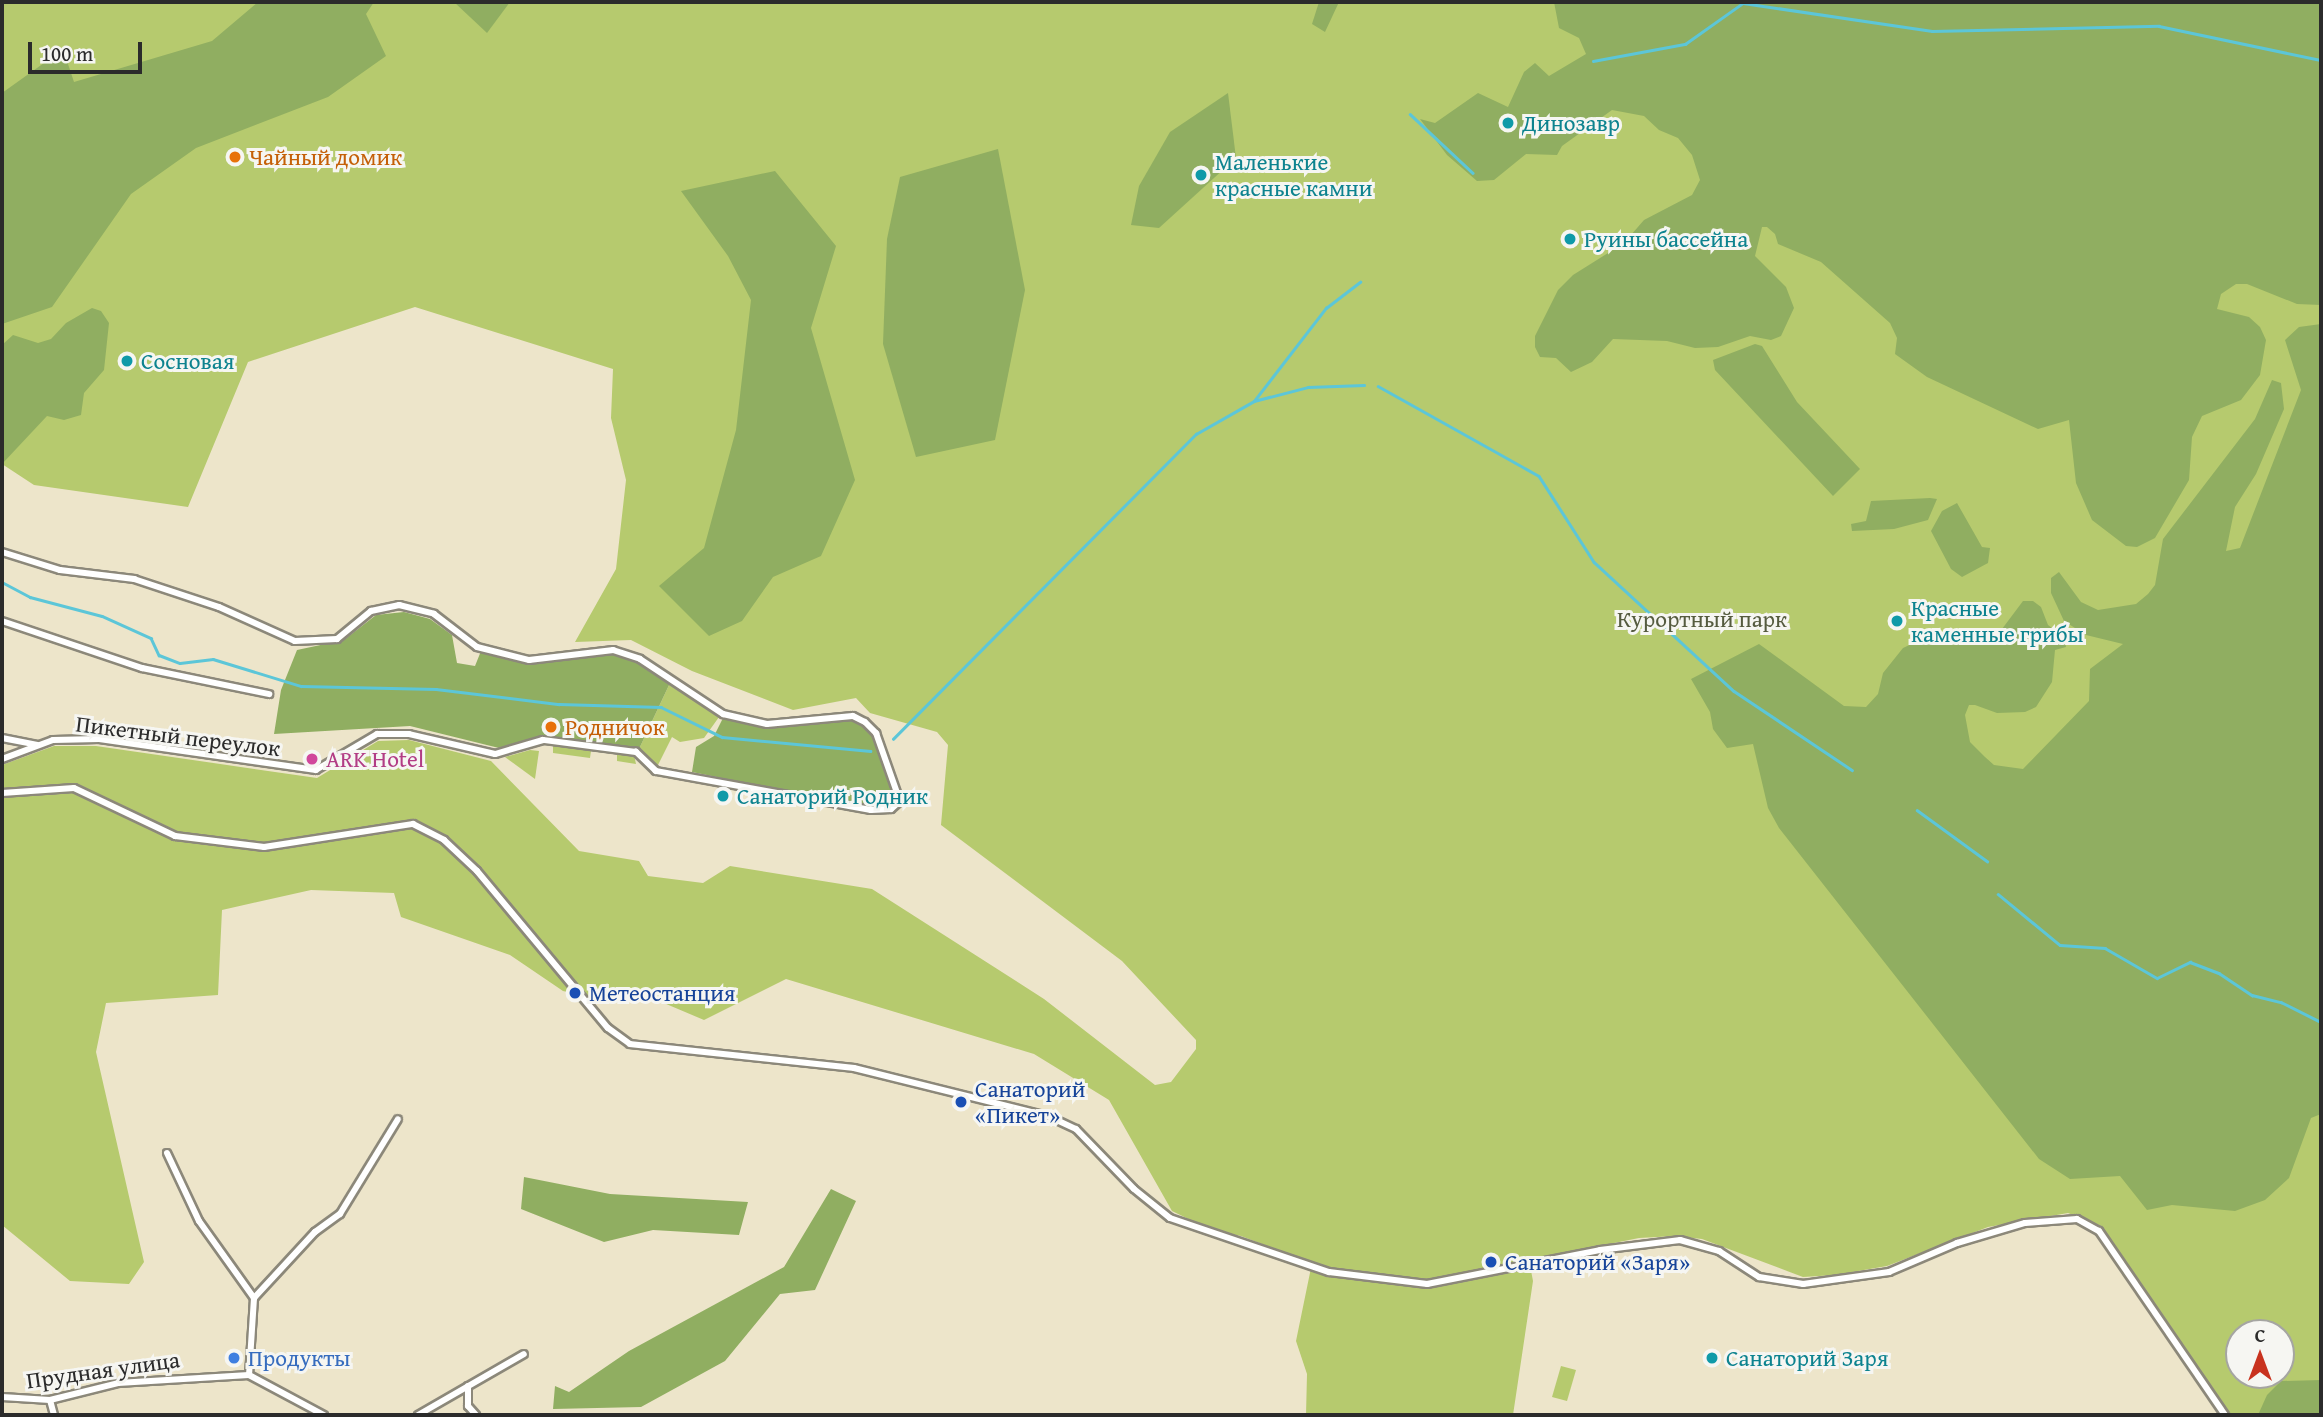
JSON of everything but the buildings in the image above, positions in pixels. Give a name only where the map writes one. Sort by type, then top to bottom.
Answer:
[{"type":"street","name":"Пикетный переулок","points":[[2,552],[60,570],[134,579],[171,590],[295,641],[337,639],[371,611],[399,605],[434,614],[477,647],[529,660],[612,650],[640,659],[723,714],[767,724],[853,716],[865,722],[876,733],[901,801],[891,809],[871,810],[656,771],[636,752],[543,740],[495,754],[409,734],[377,734],[316,770],[99,739],[53,740],[2,759]]},
{"type":"street","points":[[2,621],[142,668],[269,694]]},
{"type":"street","name":"Пикетный переулок","points":[[2,738],[37,745]]},
{"type":"street","points":[[2,793],[74,788],[175,836],[264,847],[413,824],[444,840],[477,871],[608,1028],[630,1044],[854,1068],[1048,1116],[1076,1129],[1134,1189],[1170,1218],[1329,1272],[1426,1284],[1600,1250],[1680,1240],[1719,1251],[1759,1277],[1803,1284],[1889,1272],[1957,1242],[2025,1223],[2077,1219],[2099,1231],[2225,1415]]},
{"type":"street","points":[[324,1415],[249,1375],[254,1298],[273,1274],[340,1214],[398,1119]]},
{"type":"street","points":[[167,1153],[199,1221],[254,1298]]},
{"type":"street","points":[[418,1415],[524,1354]]},
{"type":"street","name":"Прудная улица","points":[[2,1396],[50,1400],[118,1383],[249,1375]]},
{"type":"street","points":[[468,1386],[468,1406],[476,1415]]},
{"type":"street","points":[[50,1400],[54,1415]]},
{"type":"green space","name":"Курортный парк","points":[[2,2],[2321,2],[2321,1415],[2231,1415],[2101,1226],[2068,1213],[1988,1227],[1887,1266],[1835,1275],[1803,1277],[1702,1239],[1675,1236],[1639,1238],[1529,1260],[1533,1281],[1513,1415],[1306,1415],[1307,1374],[1296,1341],[1312,1263],[1241,1236],[1211,1230],[1172,1211],[1109,1100],[1034,1054],[786,979],[704,1020],[652,998],[594,998],[563,991],[510,955],[401,917],[394,893],[311,890],[222,910],[218,995],[106,1003],[96,1052],[144,1262],[129,1284],[70,1281],[2,1225],[2,765],[54,746],[96,746],[317,778],[378,741],[409,740],[491,761],[579,851],[639,861],[648,876],[703,883],[730,866],[872,889],[1044,999],[1155,1085],[1171,1082],[1196,1049],[1196,1040],[1122,961],[941,825],[948,745],[937,732],[870,713],[856,698],[793,710],[692,671],[631,640],[575,642],[616,569],[626,480],[611,418],[613,369],[415,307],[248,362],[188,507],[34,485],[2,464]]},
{"type":"green space","points":[[258,2],[374,2],[366,14],[386,56],[328,97],[196,148],[131,194],[52,307],[2,324],[2,93],[51,58],[67,61],[74,82],[212,41]]},
{"type":"green space","points":[[454,2],[510,2],[487,33]]},
{"type":"green space","points":[[1319,2],[1339,2],[1325,32],[1312,24]]},
{"type":"green space","points":[[1554,2],[2321,2],[2321,305],[2297,304],[2247,284],[2236,284],[2221,294],[2217,309],[2249,317],[2260,327],[2266,340],[2260,375],[2241,400],[2202,416],[2192,437],[2189,480],[2155,538],[2137,547],[2126,546],[2092,520],[2076,483],[2069,420],[2038,429],[1927,377],[1895,354],[1897,338],[1890,323],[1821,262],[1778,244],[1775,234],[1767,227],[1762,227],[1755,256],[1786,287],[1794,308],[1781,336],[1771,340],[1750,336],[1718,347],[1695,348],[1667,341],[1613,339],[1592,362],[1571,372],[1556,358],[1540,357],[1535,347],[1535,336],[1558,290],[1573,275],[1624,243],[1644,220],[1692,195],[1700,180],[1692,155],[1678,138],[1659,130],[1644,116],[1612,110],[1562,146],[1557,155],[1526,154],[1494,180],[1477,181],[1447,155],[1420,119],[1435,123],[1478,93],[1508,107],[1524,72],[1535,63],[1549,76],[1586,54],[1579,38],[1559,28]]},
{"type":"green space","points":[[1228,93],[1236,158],[1159,228],[1131,225],[1139,186],[1170,132]]},
{"type":"green space","points":[[998,149],[1025,290],[995,440],[916,457],[883,344],[887,239],[900,177]]},
{"type":"green space","points":[[775,171],[836,246],[811,328],[855,480],[821,556],[773,577],[742,621],[709,636],[659,586],[704,548],[736,430],[751,300],[728,256],[681,191]]},
{"type":"green space","points":[[92,308],[101,311],[109,323],[104,370],[84,393],[81,415],[64,420],[47,416],[2,464],[2,345],[13,335],[38,343],[51,339],[66,323]]},
{"type":"green space","points":[[2321,324],[2321,1114],[2311,1118],[2289,1178],[2265,1200],[2235,1211],[2172,1205],[2147,1210],[2120,1176],[2070,1179],[2039,1159],[1779,828],[1768,808],[1753,744],[1727,748],[1713,729],[1710,712],[1691,679],[1759,644],[1844,706],[1866,707],[1878,694],[1883,673],[1903,648],[1931,635],[1964,640],[1999,633],[2023,601],[2033,601],[2041,607],[2048,625],[2064,637],[2066,647],[2055,650],[2052,682],[2036,707],[2025,712],[1997,713],[1969,705],[1965,715],[1970,742],[1985,757],[1994,765],[2023,769],[2089,701],[2090,669],[2123,644],[2086,635],[2064,621],[2051,593],[2051,578],[2059,572],[2081,602],[2098,610],[2136,604],[2148,594],[2155,585],[2163,539],[2255,419],[2272,380],[2281,383],[2284,409],[2256,474],[2235,507],[2226,551],[2240,548],[2301,390],[2285,340],[2299,327]]},
{"type":"green space","points":[[1755,344],[1762,346],[1797,402],[1860,469],[1833,496],[1715,370],[1713,360]]},
{"type":"green space","points":[[1937,499],[1928,520],[1894,529],[1852,531],[1851,524],[1866,521],[1871,501]]},
{"type":"green space","points":[[1957,503],[1982,547],[1990,548],[1988,563],[1962,577],[1951,569],[1931,531],[1942,511]]},
{"type":"green space","points":[[404,612],[430,619],[452,635],[457,663],[475,666],[481,651],[528,663],[613,653],[640,662],[670,683],[639,749],[540,736],[499,748],[410,726],[274,734],[281,690],[297,650],[344,640],[376,615]]},
{"type":"green space","points":[[670,683],[719,717],[704,738],[680,742],[672,737],[657,767],[639,749]]},
{"type":"green space","points":[[724,716],[767,727],[852,720],[864,725],[874,737],[897,800],[891,806],[870,808],[692,772],[696,747],[714,736]]},
{"type":"green space","points":[[553,745],[634,755],[636,764],[617,761],[617,754],[591,751],[590,758],[553,753]]},
{"type":"green space","points":[[530,750],[539,751],[535,779],[505,757]]},
{"type":"green space","points":[[524,1177],[610,1194],[748,1202],[739,1235],[653,1230],[604,1242],[521,1209]]},
{"type":"green space","points":[[831,1189],[856,1201],[815,1290],[780,1294],[725,1361],[641,1407],[553,1409],[555,1386],[569,1392],[629,1351],[784,1267]]},
{"type":"green space","points":[[1561,1366],[1576,1370],[1567,1401],[1552,1397]]},
{"type":"green space","points":[[2321,1380],[2321,1415],[2258,1415],[2267,1395],[2273,1389],[2295,1389],[2295,1381]]},
{"type":"waterway","points":[[1593,61],[1685,44],[1743,3],[1932,31],[2159,26],[2321,60]]},
{"type":"waterway","points":[[1410,114],[1473,173]]},
{"type":"waterway","points":[[1254,401],[1326,308],[1360,282]]},
{"type":"waterway","points":[[893,739],[1196,434],[1254,401],[1308,387],[1364,385]]},
{"type":"waterway","points":[[1378,386],[1539,476],[1594,562],[1734,691],[1852,770]]},
{"type":"waterway","points":[[2,582],[30,597],[102,616],[151,638],[159,655],[180,663],[213,659],[301,686],[436,689],[559,704],[661,707],[722,737],[870,751]]},
{"type":"waterway","points":[[1917,810],[1987,861]]},
{"type":"waterway","points":[[1998,894],[2060,945],[2105,948],[2157,978],[2190,962],[2219,973],[2252,995],[2281,1002],[2321,1022]]},
{"type":"place","name":"Динозавр","points":[[1508,123]]},
{"type":"place","name":"Чайный домик","points":[[235,157]]},
{"type":"place","name":"Маленькие красные камни","points":[[1201,175]]},
{"type":"place","name":"Руины бассейна","points":[[1570,239]]},
{"type":"place","name":"Сосновая","points":[[127,361]]},
{"type":"place","name":"Красные каменные грибы","points":[[1897,621]]},
{"type":"place","name":"Родничок","points":[[551,727]]},
{"type":"place","name":"ARK Hotel","points":[[312,759]]},
{"type":"place","name":"Санаторий Родник","points":[[723,796]]},
{"type":"place","name":"Метеостанция","points":[[575,993]]},
{"type":"place","name":"Санаторий «Пикет»","points":[[961,1102]]},
{"type":"place","name":"Санаторий «Заря»","points":[[1491,1262]]},
{"type":"place","name":"Продукты","points":[[234,1358]]},
{"type":"place","name":"Санаторий Заря","points":[[1712,1358]]}]
